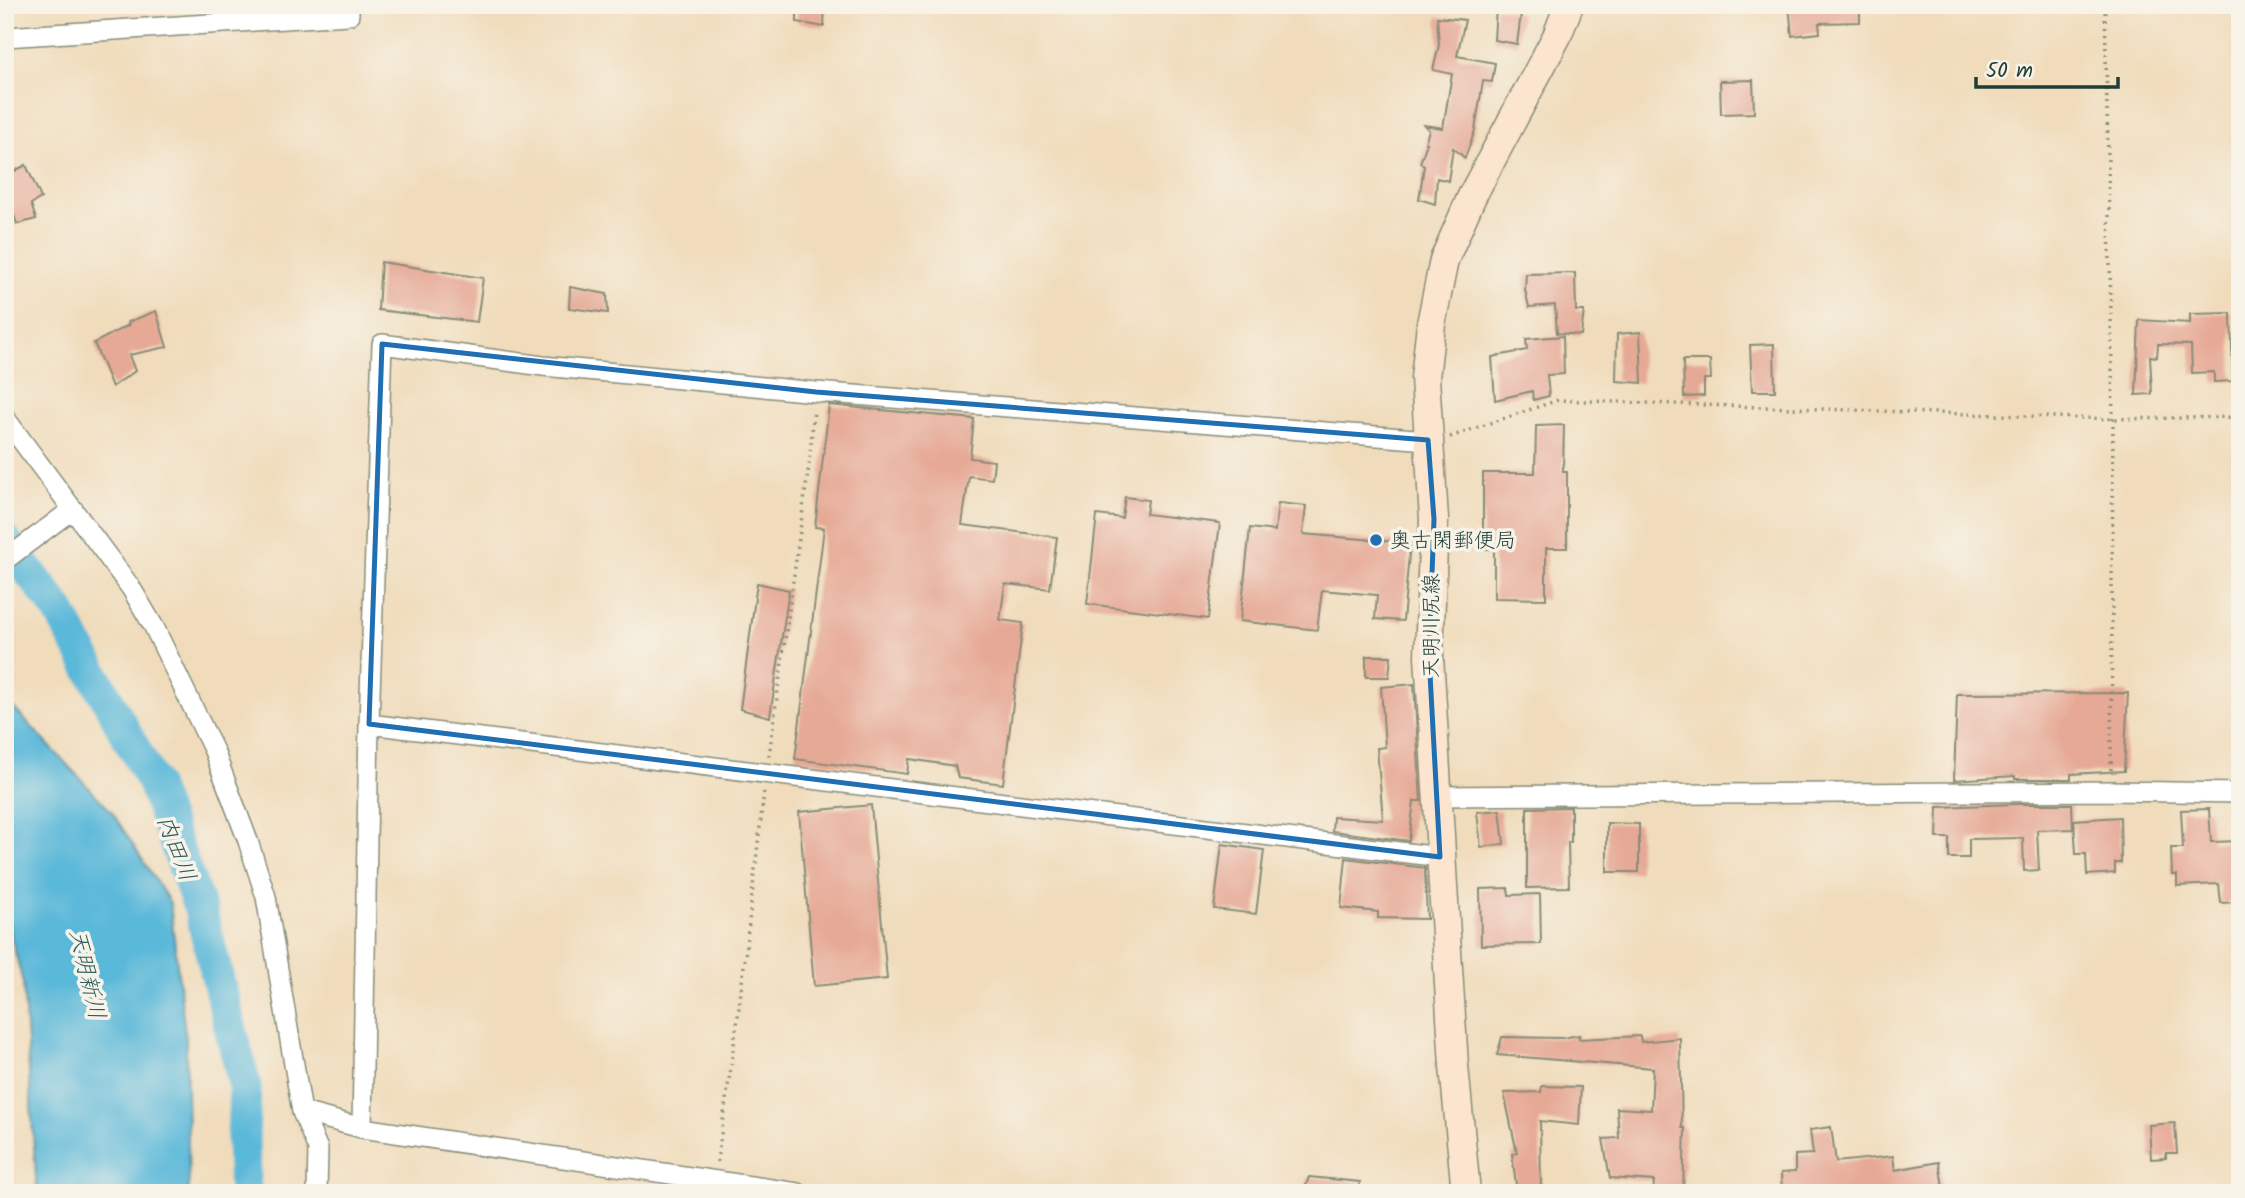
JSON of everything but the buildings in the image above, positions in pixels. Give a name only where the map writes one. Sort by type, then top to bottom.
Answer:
[{"type":"main road","name":"天明川尻線","points":[[1466,1193],[1454,1066],[1429,656],[1434,519],[1425,378],[1431,324],[1444,260],[1472,196],[1557,36],[1569,5]]},
{"type":"street","points":[[5,37],[349,15],[349,5]]},
{"type":"street","points":[[362,1128],[369,724],[382,344],[543,366],[816,392],[1428,440]]},
{"type":"street","points":[[5,418],[131,589],[154,627],[214,751],[266,897],[302,1112],[318,1149],[317,1193]]},
{"type":"street","points":[[5,560],[73,509]]},
{"type":"street","points":[[369,724],[1440,857]]},
{"type":"street","points":[[1437,796],[2110,791],[2240,793]]},
{"type":"street","points":[[302,1112],[362,1128],[798,1193]]},
{"type":"path","points":[[2105,5],[2113,419],[2110,791]]},
{"type":"path","points":[[715,1182],[809,466],[816,392]]},
{"type":"path","points":[[1428,440],[1459,435],[1558,400],[2113,419],[2240,416]]},
{"type":"highlighted area","points":[[382,344],[816,392],[1428,440],[1434,519],[1429,656],[1440,857],[369,724]]},
{"type":"water","name":"天明新川","points":[[5,699],[112,812],[170,903],[186,1042],[189,1193],[37,1193],[23,983],[5,912]]},
{"type":"waterway","name":"内田川","points":[[5,540],[58,609],[153,783],[201,912],[245,1086],[245,1193]]},
{"type":"place","name":"奥古閑郵便局","points":[[1376,540]]}]
